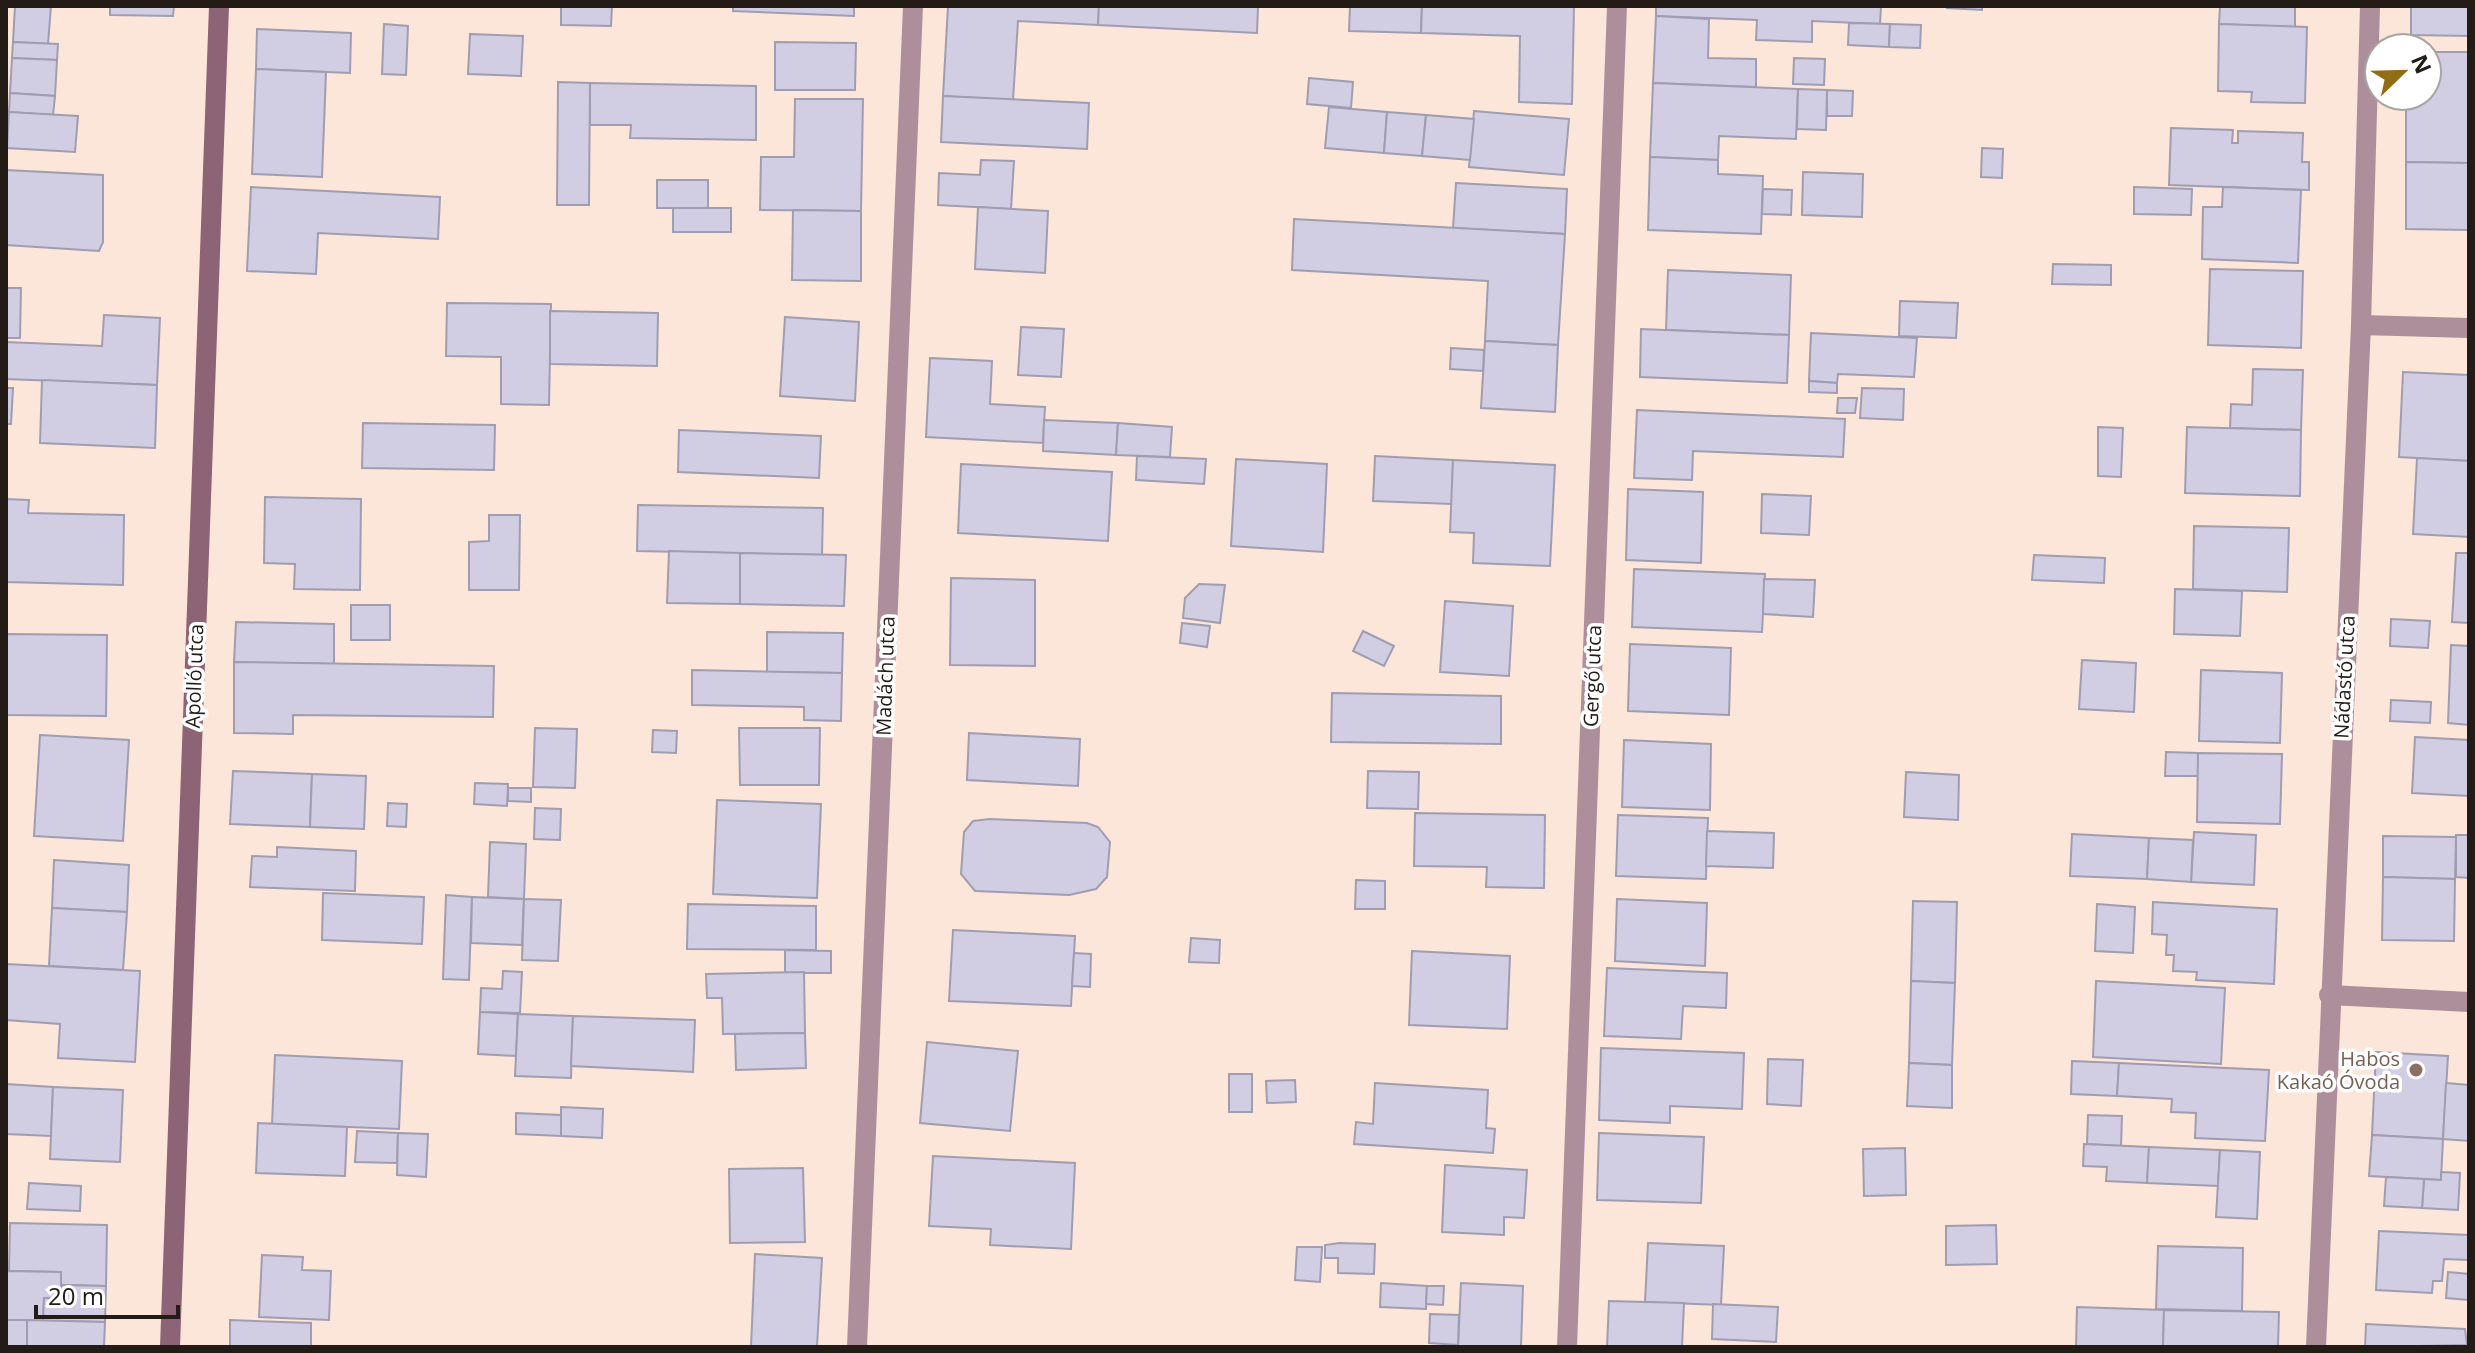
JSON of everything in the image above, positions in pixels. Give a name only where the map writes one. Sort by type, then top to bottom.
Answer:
[{"type":"street","name":"Apolló utca","points":[[170,1347],[219,6]]},
{"type":"street","name":"Madách utca","points":[[857,1347],[913,6]]},
{"type":"street","name":"Gergő utca","points":[[1567,1347],[1617,6]]},
{"type":"street","name":"Nádastó utca","points":[[2316,1347],[2329,995],[2361,325],[2370,6]]},
{"type":"street","points":[[2361,325],[2469,328]]},
{"type":"street","points":[[2329,995],[2469,1002]]},
{"type":"building","points":[[15,6],[51,6],[48,44],[13,42]]},
{"type":"building","points":[[110,6],[174,6],[173,16],[110,15]]},
{"type":"building","points":[[561,6],[612,6],[611,26],[561,25]]},
{"type":"building","points":[[733,6],[854,6],[854,16],[733,11]]},
{"type":"building","points":[[948,6],[1099,6],[1098,25],[1018,21],[1013,100],[943,96]]},
{"type":"building","points":[[1099,6],[1258,6],[1257,33],[1098,25]]},
{"type":"building","points":[[1350,6],[1422,6],[1421,33],[1349,31]]},
{"type":"building","points":[[1422,6],[1574,6],[1572,104],[1519,102],[1520,36],[1421,33]]},
{"type":"building","points":[[1656,6],[1881,6],[1880,24],[1812,21],[1812,42],[1756,40],[1757,20],[1656,16]]},
{"type":"building","points":[[1982,6],[1982,10],[1947,8]]},
{"type":"building","points":[[2220,6],[2295,6],[2295,27],[2219,24]]},
{"type":"building","points":[[2411,6],[2469,6],[2469,36],[2411,32]]},
{"type":"building","points":[[1656,16],[1709,19],[1708,58],[1756,59],[1756,87],[1653,83]]},
{"type":"building","points":[[1849,23],[1890,24],[1889,47],[1848,45]]},
{"type":"building","points":[[384,24],[408,26],[406,75],[382,74]]},
{"type":"building","points":[[1890,24],[1921,25],[1920,48],[1889,47]]},
{"type":"building","points":[[2219,24],[2307,27],[2305,103],[2251,102],[2252,92],[2218,91]]},
{"type":"building","points":[[257,29],[351,33],[350,73],[256,69]]},
{"type":"building","points":[[470,34],[523,36],[521,76],[468,74]]},
{"type":"building","points":[[13,42],[58,44],[57,60],[12,58]]},
{"type":"building","points":[[775,42],[856,43],[855,90],[775,90]]},
{"type":"building","points":[[2443,52],[2469,52],[2469,163],[2406,162],[2406,112],[2443,112]]},
{"type":"building","points":[[12,58],[57,60],[55,96],[10,93]]},
{"type":"building","points":[[1794,58],[1825,59],[1824,85],[1793,84]]},
{"type":"building","points":[[256,69],[326,72],[322,177],[252,174]]},
{"type":"building","points":[[1309,78],[1353,82],[1351,108],[1307,104]]},
{"type":"building","points":[[558,82],[590,83],[589,205],[557,205]]},
{"type":"building","points":[[590,83],[756,86],[756,140],[630,138],[631,125],[590,125]]},
{"type":"building","points":[[1653,83],[1798,89],[1796,139],[1719,136],[1718,160],[1650,157]]},
{"type":"building","points":[[1798,89],[1827,90],[1826,130],[1797,129]]},
{"type":"building","points":[[1827,90],[1853,91],[1852,116],[1827,116]]},
{"type":"building","points":[[10,93],[55,96],[53,115],[9,112]]},
{"type":"building","points":[[943,96],[1089,103],[1087,149],[941,142]]},
{"type":"building","points":[[795,99],[863,99],[861,211],[760,210],[761,157],[794,157]]},
{"type":"building","points":[[1329,107],[1387,112],[1384,153],[1325,148]]},
{"type":"building","points":[[1474,111],[1569,119],[1564,175],[1469,167]]},
{"type":"building","points":[[9,112],[78,116],[75,152],[7,148]]},
{"type":"building","points":[[1387,112],[1426,115],[1422,156],[1384,153]]},
{"type":"building","points":[[1426,115],[1474,119],[1470,160],[1422,156]]},
{"type":"building","points":[[2171,128],[2233,130],[2232,143],[2238,143],[2238,131],[2303,133],[2302,162],[2309,162],[2309,190],[2169,185]]},
{"type":"building","points":[[1982,148],[2003,149],[2002,178],[1981,177]]},
{"type":"building","points":[[1650,157],[1718,160],[1718,174],[1763,176],[1761,234],[1648,230]]},
{"type":"building","points":[[981,160],[1014,161],[1011,209],[938,205],[939,173],[980,175]]},
{"type":"building","points":[[2406,162],[2469,163],[2469,230],[2406,229]]},
{"type":"building","points":[[6,170],[103,175],[103,242],[99,251],[6,245]]},
{"type":"building","points":[[1803,172],[1863,174],[1862,217],[1802,215]]},
{"type":"building","points":[[657,180],[708,180],[708,208],[657,208]]},
{"type":"building","points":[[1456,183],[1567,189],[1565,234],[1453,228]]},
{"type":"building","points":[[251,187],[440,197],[438,239],[318,233],[316,274],[247,271]]},
{"type":"building","points":[[2134,187],[2192,189],[2191,215],[2134,214]]},
{"type":"building","points":[[2223,187],[2301,190],[2298,263],[2202,259],[2203,207],[2222,207]]},
{"type":"building","points":[[1763,189],[1792,190],[1791,215],[1762,214]]},
{"type":"building","points":[[978,207],[1048,211],[1045,273],[975,269]]},
{"type":"building","points":[[673,208],[731,208],[731,232],[673,232]]},
{"type":"building","points":[[793,210],[861,211],[861,281],[792,280]]},
{"type":"building","points":[[1294,219],[1565,234],[1558,345],[1485,341],[1488,281],[1292,270]]},
{"type":"building","points":[[2053,264],[2111,265],[2111,285],[2052,284]]},
{"type":"building","points":[[2210,269],[2303,271],[2301,348],[2208,345]]},
{"type":"building","points":[[1668,270],[1791,275],[1789,335],[1666,330]]},
{"type":"building","points":[[6,288],[21,288],[20,338],[6,338]]},
{"type":"building","points":[[1900,301],[1958,303],[1956,338],[1899,336]]},
{"type":"building","points":[[447,303],[551,304],[549,405],[501,404],[501,357],[446,356]]},
{"type":"building","points":[[550,311],[658,313],[657,366],[550,364]]},
{"type":"building","points":[[104,315],[160,318],[157,385],[6,379],[6,342],[102,346]]},
{"type":"building","points":[[785,317],[859,322],[855,401],[780,396]]},
{"type":"building","points":[[1021,327],[1064,329],[1061,377],[1018,375]]},
{"type":"building","points":[[1641,329],[1789,335],[1787,383],[1640,377]]},
{"type":"building","points":[[1811,333],[1917,338],[1914,377],[1838,374],[1837,383],[1809,381]]},
{"type":"building","points":[[1485,341],[1558,345],[1555,412],[1481,408]]},
{"type":"building","points":[[1451,348],[1484,350],[1483,371],[1450,369]]},
{"type":"building","points":[[930,358],[992,361],[990,404],[1045,407],[1043,443],[926,437]]},
{"type":"building","points":[[2253,369],[2303,370],[2301,430],[2230,428],[2231,404],[2252,405]]},
{"type":"building","points":[[2403,372],[2469,375],[2469,461],[2399,457]]},
{"type":"building","points":[[42,380],[157,385],[155,448],[40,443]]},
{"type":"building","points":[[1809,381],[1837,383],[1837,393],[1809,392]]},
{"type":"building","points":[[6,388],[13,388],[11,424],[6,424]]},
{"type":"building","points":[[1862,388],[1904,389],[1903,420],[1860,418]]},
{"type":"building","points":[[1838,398],[1857,398],[1855,413],[1837,413]]},
{"type":"building","points":[[1637,410],[1845,419],[1843,457],[1693,451],[1692,480],[1634,478]]},
{"type":"building","points":[[1044,420],[1118,423],[1116,455],[1043,451]]},
{"type":"building","points":[[363,423],[495,425],[494,470],[362,468]]},
{"type":"building","points":[[1118,423],[1172,427],[1170,457],[1116,455]]},
{"type":"building","points":[[2098,427],[2123,428],[2121,477],[2098,476]]},
{"type":"building","points":[[2187,427],[2301,430],[2300,496],[2185,493]]},
{"type":"building","points":[[679,430],[821,436],[819,478],[678,472]]},
{"type":"building","points":[[1137,456],[1206,459],[1204,484],[1136,480]]},
{"type":"building","points":[[1375,456],[1453,460],[1452,504],[1373,501]]},
{"type":"building","points":[[2417,458],[2469,461],[2469,537],[2413,534]]},
{"type":"building","points":[[1236,459],[1327,464],[1323,552],[1231,546]]},
{"type":"building","points":[[1453,460],[1555,465],[1550,566],[1473,563],[1474,533],[1450,532]]},
{"type":"building","points":[[961,464],[1112,472],[1108,541],[958,533]]},
{"type":"building","points":[[1628,489],[1703,492],[1701,563],[1626,560]]},
{"type":"building","points":[[1762,494],[1811,496],[1809,535],[1761,533]]},
{"type":"building","points":[[265,497],[361,499],[360,590],[294,589],[295,564],[264,563]]},
{"type":"building","points":[[6,499],[29,500],[28,513],[124,515],[123,585],[6,582]]},
{"type":"building","points":[[638,505],[823,508],[822,555],[637,551]]},
{"type":"building","points":[[489,515],[520,515],[519,590],[469,590],[469,542],[489,541]]},
{"type":"building","points":[[2194,526],[2289,528],[2287,592],[2193,589]]},
{"type":"building","points":[[669,551],[740,553],[740,604],[667,603]]},
{"type":"building","points":[[740,553],[846,555],[844,606],[740,604]]},
{"type":"building","points":[[2456,553],[2469,553],[2469,623],[2452,622]]},
{"type":"building","points":[[2034,555],[2105,558],[2104,583],[2032,580]]},
{"type":"building","points":[[1634,569],[1765,574],[1762,632],[1632,627]]},
{"type":"building","points":[[951,578],[1035,580],[1035,666],[950,665]]},
{"type":"building","points":[[1764,579],[1815,580],[1813,617],[1763,614]]},
{"type":"building","points":[[1199,584],[1225,585],[1220,623],[1183,618],[1185,598]]},
{"type":"building","points":[[2175,589],[2242,591],[2240,636],[2174,634]]},
{"type":"building","points":[[1445,601],[1513,606],[1509,676],[1440,672]]},
{"type":"building","points":[[351,605],[390,605],[390,640],[351,640]]},
{"type":"building","points":[[2391,619],[2430,621],[2428,648],[2390,646]]},
{"type":"building","points":[[236,622],[334,624],[334,664],[234,662]]},
{"type":"building","points":[[1182,623],[1210,626],[1207,647],[1180,643]]},
{"type":"building","points":[[1363,631],[1394,646],[1384,666],[1353,651]]},
{"type":"building","points":[[767,632],[843,633],[842,673],[767,672]]},
{"type":"building","points":[[6,634],[107,635],[106,716],[6,715]]},
{"type":"building","points":[[1630,644],[1731,648],[1729,715],[1628,711]]},
{"type":"building","points":[[2451,645],[2469,646],[2469,725],[2448,723]]},
{"type":"building","points":[[2082,660],[2136,663],[2134,712],[2079,709]]},
{"type":"building","points":[[234,662],[494,666],[493,717],[293,715],[293,734],[234,733]]},
{"type":"building","points":[[692,670],[842,673],[841,721],[804,720],[804,707],[692,705]]},
{"type":"building","points":[[2201,670],[2282,673],[2280,743],[2199,741]]},
{"type":"building","points":[[1332,693],[1501,696],[1501,744],[1331,742]]},
{"type":"building","points":[[2391,700],[2431,702],[2430,723],[2390,721]]},
{"type":"building","points":[[535,728],[577,729],[575,788],[533,787]]},
{"type":"building","points":[[739,728],[820,728],[819,785],[740,785]]},
{"type":"building","points":[[653,730],[677,731],[676,753],[652,752]]},
{"type":"building","points":[[969,733],[1080,739],[1078,786],[967,780]]},
{"type":"building","points":[[40,735],[129,740],[123,841],[34,836]]},
{"type":"building","points":[[2415,737],[2469,740],[2469,796],[2412,793]]},
{"type":"building","points":[[1624,740],[1711,744],[1710,810],[1622,807]]},
{"type":"building","points":[[2166,752],[2198,753],[2198,776],[2165,776]]},
{"type":"building","points":[[2198,753],[2282,754],[2280,824],[2197,822]]},
{"type":"building","points":[[233,771],[312,774],[310,827],[230,824]]},
{"type":"building","points":[[1368,771],[1419,772],[1418,809],[1367,808]]},
{"type":"building","points":[[1906,772],[1959,775],[1958,820],[1904,817]]},
{"type":"building","points":[[312,774],[366,776],[364,829],[310,827]]},
{"type":"building","points":[[475,783],[508,784],[507,806],[474,804]]},
{"type":"building","points":[[508,788],[531,788],[531,802],[508,801]]},
{"type":"building","points":[[717,800],[821,804],[817,898],[713,894]]},
{"type":"building","points":[[388,803],[407,804],[406,827],[387,826]]},
{"type":"building","points":[[535,808],[561,809],[560,840],[534,839]]},
{"type":"building","points":[[1415,813],[1545,815],[1544,888],[1486,887],[1487,867],[1414,866]]},
{"type":"building","points":[[1618,815],[1708,818],[1706,879],[1616,876]]},
{"type":"building","points":[[973,821],[1087,823],[1098,827],[1110,842],[1107,877],[1096,889],[1069,895],[975,891],[961,874],[964,832]]},
{"type":"building","points":[[1707,831],[1774,833],[1773,868],[1706,866]]},
{"type":"building","points":[[2194,832],[2256,835],[2254,885],[2191,882]]},
{"type":"building","points":[[2072,834],[2149,838],[2147,879],[2070,876]]},
{"type":"building","points":[[2456,835],[2469,835],[2469,878],[2456,877]]},
{"type":"building","points":[[2383,836],[2456,837],[2455,879],[2383,877]]},
{"type":"building","points":[[2149,838],[2193,840],[2191,882],[2147,879]]},
{"type":"building","points":[[490,842],[526,844],[524,899],[488,897]]},
{"type":"building","points":[[277,847],[356,851],[355,891],[250,887],[252,856],[277,857]]},
{"type":"building","points":[[54,860],[129,865],[127,912],[52,908]]},
{"type":"building","points":[[2383,877],[2455,879],[2454,941],[2382,940]]},
{"type":"building","points":[[1356,880],[1385,881],[1385,909],[1355,909]]},
{"type":"building","points":[[323,893],[424,897],[422,944],[322,940]]},
{"type":"building","points":[[446,895],[472,897],[469,980],[443,979]]},
{"type":"building","points":[[472,897],[524,899],[522,945],[471,943]]},
{"type":"building","points":[[524,899],[561,900],[558,961],[522,960]]},
{"type":"building","points":[[1617,899],[1707,903],[1705,966],[1615,961]]},
{"type":"building","points":[[1913,901],[1957,902],[1955,983],[1911,981]]},
{"type":"building","points":[[2153,902],[2277,909],[2274,984],[2196,980],[2197,972],[2173,971],[2174,955],[2166,955],[2167,935],[2152,934]]},
{"type":"building","points":[[688,904],[816,906],[816,950],[687,949]]},
{"type":"building","points":[[2097,904],[2135,907],[2133,953],[2095,951]]},
{"type":"building","points":[[52,908],[127,912],[123,970],[49,966]]},
{"type":"building","points":[[953,930],[1075,936],[1071,1006],[949,1001]]},
{"type":"building","points":[[1191,938],[1220,940],[1219,963],[1189,962]]},
{"type":"building","points":[[785,950],[831,951],[831,973],[785,973]]},
{"type":"building","points":[[1412,951],[1510,956],[1507,1029],[1409,1025]]},
{"type":"building","points":[[1074,953],[1091,954],[1090,987],[1072,986]]},
{"type":"building","points":[[6,964],[140,971],[135,1062],[58,1058],[60,1024],[6,1020]]},
{"type":"building","points":[[1607,968],[1727,973],[1726,1008],[1683,1006],[1681,1039],[1604,1036]]},
{"type":"building","points":[[503,971],[522,972],[520,1013],[480,1012],[481,988],[502,989]]},
{"type":"building","points":[[804,972],[805,1033],[723,1034],[722,998],[707,998],[706,974]]},
{"type":"building","points":[[1911,981],[1955,983],[1952,1065],[1909,1063]]},
{"type":"building","points":[[2096,981],[2225,988],[2221,1064],[2093,1057]]},
{"type":"building","points":[[480,1012],[518,1014],[516,1056],[478,1054]]},
{"type":"building","points":[[518,1014],[573,1016],[571,1078],[515,1076]]},
{"type":"building","points":[[573,1016],[695,1020],[693,1072],[571,1066]]},
{"type":"building","points":[[805,1033],[806,1068],[736,1070],[735,1034]]},
{"type":"building","points":[[927,1042],[1018,1051],[1010,1131],[920,1123]]},
{"type":"building","points":[[1601,1048],[1744,1053],[1742,1109],[1670,1106],[1670,1123],[1599,1120]]},
{"type":"building","points":[[2376,1052],[2448,1056],[2443,1139],[2372,1135]]},
{"type":"building","points":[[275,1055],[402,1061],[399,1129],[272,1124]]},
{"type":"building","points":[[1768,1059],[1803,1060],[1801,1106],[1767,1104]]},
{"type":"building","points":[[2072,1061],[2119,1063],[2117,1096],[2071,1094]]},
{"type":"building","points":[[1909,1063],[1952,1065],[1952,1108],[1907,1106]]},
{"type":"building","points":[[2119,1063],[2269,1070],[2265,1141],[2195,1138],[2196,1113],[2171,1112],[2172,1099],[2117,1096]]},
{"type":"building","points":[[1229,1074],[1252,1074],[1252,1112],[1229,1112]]},
{"type":"building","points":[[1295,1080],[1296,1102],[1267,1103],[1266,1081]]},
{"type":"building","points":[[1375,1083],[1488,1090],[1486,1128],[1495,1129],[1493,1153],[1354,1144],[1356,1122],[1373,1124]]},
{"type":"building","points":[[2446,1083],[2469,1085],[2469,1141],[2443,1139]]},
{"type":"building","points":[[6,1084],[53,1087],[51,1136],[6,1134]]},
{"type":"building","points":[[53,1087],[123,1090],[120,1162],[50,1159]]},
{"type":"building","points":[[561,1107],[603,1109],[602,1138],[561,1136]]},
{"type":"building","points":[[516,1113],[561,1115],[561,1136],[516,1134]]},
{"type":"building","points":[[2088,1115],[2122,1116],[2121,1146],[2087,1144]]},
{"type":"building","points":[[258,1123],[347,1127],[345,1176],[256,1173]]},
{"type":"building","points":[[357,1131],[398,1133],[397,1163],[355,1162]]},
{"type":"building","points":[[398,1133],[428,1134],[426,1177],[397,1175]]},
{"type":"building","points":[[1599,1133],[1704,1137],[1701,1203],[1597,1200]]},
{"type":"building","points":[[2372,1135],[2443,1139],[2441,1180],[2369,1176]]},
{"type":"building","points":[[2084,1144],[2149,1147],[2147,1183],[2106,1181],[2107,1167],[2083,1166]]},
{"type":"building","points":[[2149,1147],[2220,1150],[2218,1186],[2147,1183]]},
{"type":"building","points":[[1905,1148],[1906,1195],[1864,1196],[1863,1149]]},
{"type":"building","points":[[2220,1150],[2260,1152],[2257,1219],[2216,1217]]},
{"type":"building","points":[[933,1156],[1075,1163],[1071,1249],[990,1245],[991,1229],[929,1226]]},
{"type":"building","points":[[1445,1165],[1527,1170],[1524,1218],[1504,1217],[1504,1235],[1442,1232]]},
{"type":"building","points":[[803,1168],[805,1242],[730,1243],[729,1169]]},
{"type":"building","points":[[2441,1172],[2460,1173],[2458,1210],[2422,1208],[2424,1179],[2441,1180]]},
{"type":"building","points":[[2386,1177],[2424,1179],[2422,1208],[2384,1206]]},
{"type":"building","points":[[29,1183],[81,1186],[80,1211],[27,1209]]},
{"type":"building","points":[[10,1223],[107,1225],[106,1286],[61,1285],[61,1272],[9,1271]]},
{"type":"building","points":[[1996,1225],[1997,1264],[1946,1265],[1946,1226]]},
{"type":"building","points":[[2379,1231],[2469,1235],[2469,1260],[2444,1259],[2442,1281],[2433,1281],[2432,1293],[2376,1290]]},
{"type":"building","points":[[1648,1243],[1724,1246],[1721,1305],[1645,1302]]},
{"type":"building","points":[[1375,1244],[1374,1274],[1338,1273],[1338,1258],[1325,1258],[1325,1245]]},
{"type":"building","points":[[2158,1246],[2243,1248],[2242,1311],[2156,1309]]},
{"type":"building","points":[[1297,1247],[1322,1247],[1320,1282],[1295,1280]]},
{"type":"building","points":[[755,1254],[822,1258],[817,1347],[751,1347]]},
{"type":"building","points":[[262,1255],[303,1257],[302,1270],[331,1271],[329,1320],[259,1317]]},
{"type":"building","points":[[6,1271],[61,1272],[61,1298],[44,1298],[43,1321],[6,1320]]},
{"type":"building","points":[[2448,1272],[2469,1274],[2468,1300],[2446,1298]]},
{"type":"building","points":[[1381,1283],[1427,1286],[1426,1309],[1380,1307]]},
{"type":"building","points":[[1461,1283],[1523,1286],[1521,1347],[1458,1347]]},
{"type":"building","points":[[61,1285],[106,1286],[105,1322],[43,1321],[44,1298],[61,1298]]},
{"type":"building","points":[[1427,1286],[1444,1286],[1443,1305],[1426,1304]]},
{"type":"building","points":[[1609,1301],[1684,1303],[1682,1347],[1607,1347]]},
{"type":"building","points":[[1713,1304],[1778,1307],[1776,1342],[1712,1339]]},
{"type":"building","points":[[2077,1307],[2164,1310],[2163,1347],[2076,1347]]},
{"type":"building","points":[[2164,1310],[2279,1312],[2278,1347],[2163,1347]]},
{"type":"building","points":[[1430,1314],[1459,1315],[1458,1345],[1429,1343]]},
{"type":"building","points":[[6,1320],[27,1320],[27,1347],[6,1347]]},
{"type":"building","points":[[27,1320],[105,1322],[104,1347],[27,1347]]},
{"type":"building","points":[[230,1320],[311,1323],[311,1347],[230,1347]]},
{"type":"building","points":[[2366,1324],[2465,1329],[2467,1345],[2365,1347]]},
{"type":"place","name":"Habos Kakaó Óvoda","points":[[2416,1070]]}]
